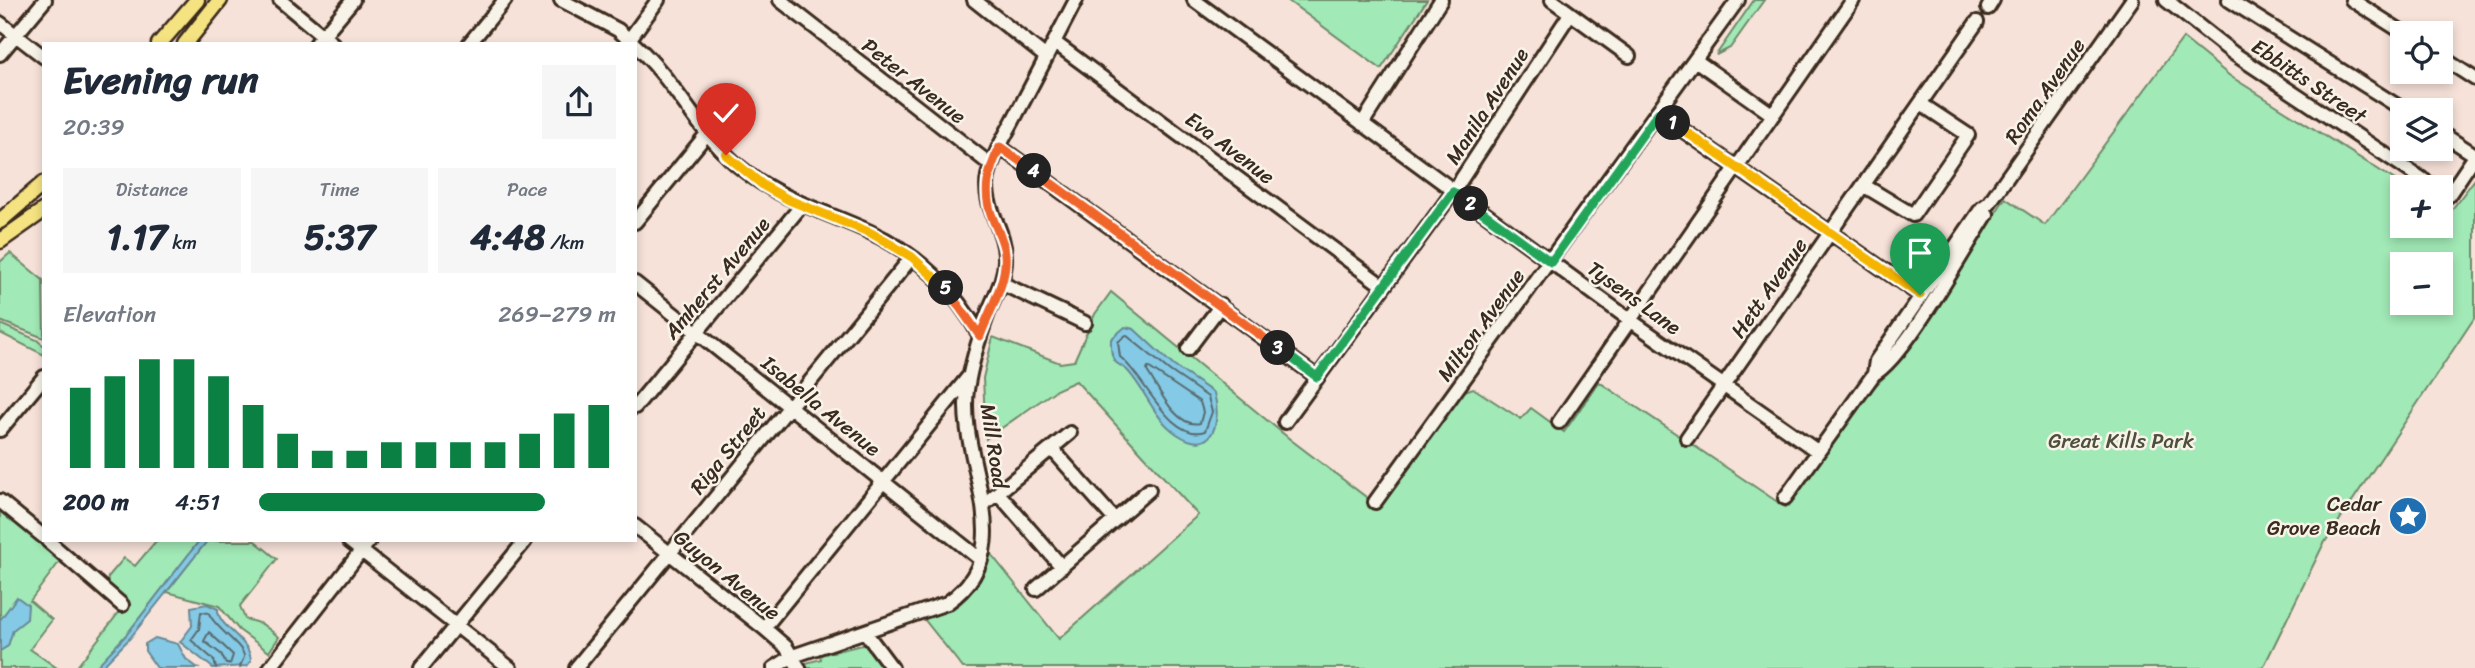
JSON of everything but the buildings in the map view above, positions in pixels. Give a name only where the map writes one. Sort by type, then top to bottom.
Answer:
[{"type":"main road","points":[[161,42],[197,0]]},
{"type":"main road","points":[[187,42],[220,0]]},
{"type":"main road","points":[[0,220],[42,185]]},
{"type":"main road","points":[[0,241],[42,210]]},
{"type":"street","points":[[0,54],[45,0]]},
{"type":"street","points":[[280,0],[324,41],[353,0]]},
{"type":"street","points":[[471,42],[505,0]]},
{"type":"street","points":[[561,0],[618,30],[630,42]]},
{"type":"street","points":[[632,42],[658,0]]},
{"type":"street","name":"Peter Avenue","points":[[780,0],[991,165]]},
{"type":"street","points":[[974,0],[1046,57]]},
{"type":"street","name":"Mill Road","points":[[774,668],[796,662],[865,632],[947,603],[973,578],[981,560],[985,538],[983,505],[966,412],[970,375],[980,336],[1000,283],[1005,254],[986,192],[991,165],[1076,0]]},
{"type":"street","name":"Tysens Lane","points":[[1194,0],[1630,320],[1817,450]]},
{"type":"street","points":[[1362,124],[1441,0]]},
{"type":"street","points":[[1552,0],[1629,56]]},
{"type":"street","name":"Milton Avenue","points":[[1375,502],[1738,0]]},
{"type":"street","points":[[1559,422],[1853,0]]},
{"type":"street","name":"Roma Avenue","points":[[1874,374],[1876,361],[1920,295],[1982,208],[1989,203],[2132,0]]},
{"type":"street","name":"Ebbitts Street","points":[[2166,0],[2233,53],[2416,175]]},
{"type":"street","points":[[2229,0],[2390,101]]},
{"type":"street","points":[[2352,0],[2390,24]]},
{"type":"street","name":"Manila Avenue","points":[[1284,422],[1453,192],[1570,14]]},
{"type":"street","name":"Hett Avenue","points":[[1688,438],[1977,22]]},
{"type":"street","points":[[0,23],[42,55]]},
{"type":"street","name":"Eva Avenue","points":[[1054,42],[1383,286]]},
{"type":"street","points":[[637,49],[682,95],[706,135],[744,171],[802,205],[871,233],[912,257],[953,295],[980,336]]},
{"type":"street","points":[[1695,60],[1773,115]]},
{"type":"street","points":[[2453,65],[2475,79]]},
{"type":"street","points":[[1863,186],[1913,215],[1968,135],[1921,104]]},
{"type":"street","points":[[1658,113],[1920,295]]},
{"type":"street","points":[[637,220],[706,135]]},
{"type":"street","points":[[2453,141],[2475,155],[2453,184]]},
{"type":"street","points":[[1000,147],[1317,377]]},
{"type":"street","name":"Roma Avenue","points":[[1785,498],[1874,374],[1886,367],[1909,336],[1988,213],[1989,203]]},
{"type":"street","name":"Amherst Avenue","points":[[637,405],[802,205]]},
{"type":"street","name":"Riga Street","points":[[576,668],[912,257]]},
{"type":"street","points":[[1000,283],[1085,323]]},
{"type":"street","name":"Isabella Avenue","points":[[637,285],[981,560]]},
{"type":"street","points":[[1188,349],[1221,306]]},
{"type":"street","points":[[764,628],[970,375]]},
{"type":"street","points":[[0,430],[42,379]]},
{"type":"street","points":[[983,505],[1070,433]]},
{"type":"street","points":[[1052,449],[1115,520]]},
{"type":"street","points":[[1036,589],[1149,490]]},
{"type":"street","points":[[998,493],[1062,566]]},
{"type":"street","points":[[0,501],[42,535]]},
{"type":"street","name":"Guyon Avenue","points":[[637,528],[764,628],[796,662]]},
{"type":"street","points":[[421,668],[524,542]]},
{"type":"street","points":[[56,543],[122,605]]},
{"type":"street","points":[[270,668],[365,545],[456,625],[510,668]]},
{"type":"street","points":[[865,632],[892,668]]},
{"type":"green space","points":[[1287,0],[1427,0],[1381,69]]},
{"type":"green space","points":[[1754,0],[1764,0],[1730,48],[1716,55]]},
{"type":"green space","name":"Great Kills Park","points":[[2183,38],[2230,76],[2390,177],[2390,238],[2453,238],[2453,208],[2475,179],[2475,317],[2323,545],[2263,668],[963,668],[924,619],[959,602],[978,578],[991,554],[1059,639],[1198,515],[1076,381],[1056,390],[986,439],[983,378],[993,337],[1060,363],[1074,361],[1095,314],[1111,292],[1291,440],[1378,506],[1462,392],[1473,388],[1521,419],[1531,408],[1564,432],[1599,382],[1785,507],[1868,393],[1887,374],[1930,316],[2005,198],[2045,225]]},
{"type":"green space","points":[[10,253],[42,279],[42,337],[0,321],[0,262]]},
{"type":"green space","points":[[0,324],[37,340],[42,344],[42,354],[0,333]]},
{"type":"green space","points":[[0,507],[55,551],[60,561],[30,601],[52,620],[30,649],[57,668],[0,668]]},
{"type":"green space","points":[[155,542],[198,542],[127,634],[100,664],[95,668],[76,668],[126,603],[107,584],[108,577],[124,558],[135,566]]},
{"type":"green space","points":[[206,542],[256,542],[277,559],[240,606],[245,619],[262,624],[279,637],[269,652],[239,630],[219,606],[167,592]]},
{"type":"green space","points":[[868,646],[886,668],[804,668],[806,663],[821,659],[820,655]]},
{"type":"water","points":[[1125,327],[1134,329],[1174,366],[1214,393],[1217,415],[1212,433],[1207,439],[1199,442],[1177,434],[1162,420],[1134,378],[1114,360],[1111,339]]},
{"type":"water","points":[[198,542],[206,542],[130,638],[101,668],[95,668],[127,634]]},
{"type":"water","points":[[17,597],[28,605],[27,619],[13,630],[8,646],[0,651],[0,620]]},
{"type":"water","points":[[207,604],[218,609],[223,621],[245,646],[251,661],[247,666],[213,668],[180,642],[192,626],[191,607]]},
{"type":"water","points":[[155,638],[178,644],[186,659],[198,668],[157,668],[145,651],[145,644]]},
{"type":"place","name":"Cedar Grove Beach","points":[[2408,516]]},
{"type":"route","points":[[726,155],[764,186],[789,200],[871,233],[912,257],[953,295],[980,336],[1005,266],[1003,242],[992,218],[986,192],[991,165],[1000,147],[1317,377],[1453,192],[1551,262],[1658,113],[1920,295]]}]
